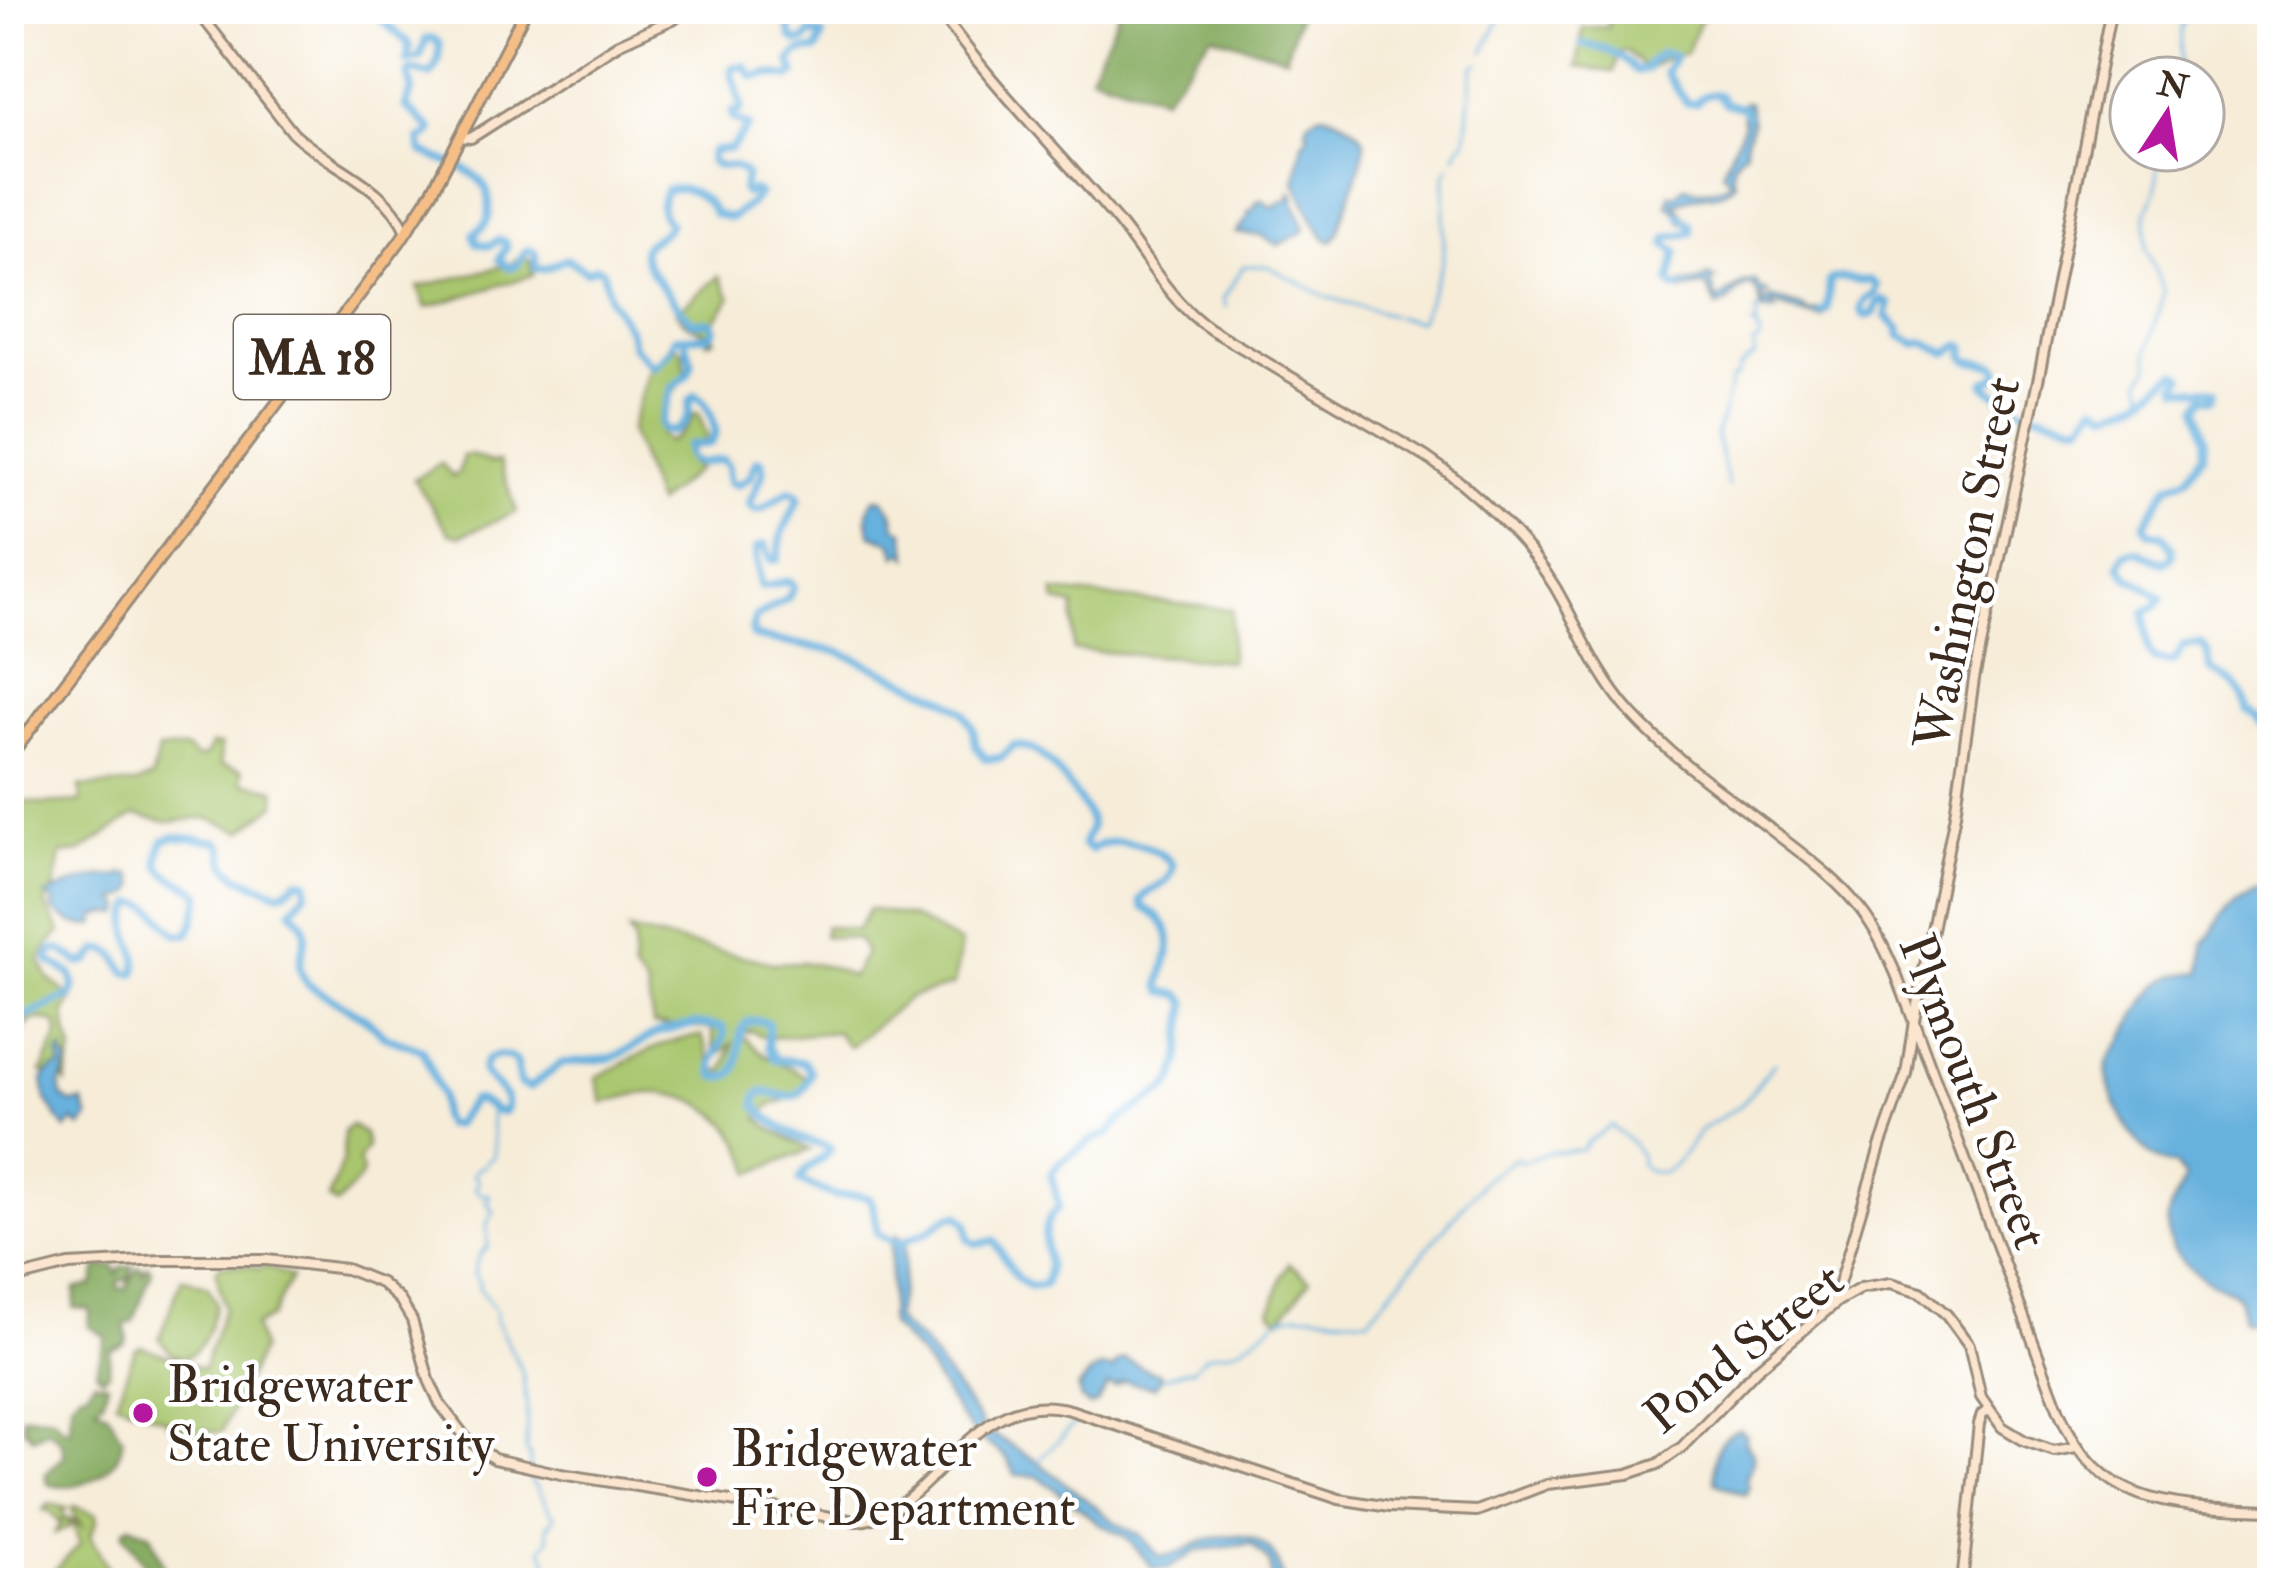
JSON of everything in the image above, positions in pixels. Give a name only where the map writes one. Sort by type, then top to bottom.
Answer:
[{"type":"main road","points":[[196,9],[292,133],[404,214],[418,215]]},
{"type":"main road","name":"MA 18","points":[[9,758],[418,215],[526,9]]},
{"type":"main road","points":[[460,137],[472,138],[623,41],[695,9]]},
{"type":"main road","name":"Plymouth Street","points":[[938,9],[1000,90],[1106,208],[1191,315],[1460,482],[1522,543],[1554,585],[1602,676],[1642,725],[1690,769],[1825,871],[1860,909],[1885,950],[1914,1020],[2076,1447],[2110,1479],[2145,1498],[2185,1506],[2272,1510]]},
{"type":"main road","name":"Washington Street","points":[[1833,1306],[1906,1074],[1955,814],[1974,680],[2111,9]]},
{"type":"main road","points":[[390,203],[406,231]]},
{"type":"main road","name":"Pond Street","points":[[9,1280],[69,1265],[203,1259],[283,1261],[352,1270],[386,1286],[404,1305],[437,1398],[466,1438],[492,1458],[864,1521],[897,1508],[984,1428],[1022,1409],[1045,1406],[1339,1499],[1389,1507],[1490,1508],[1547,1484],[1628,1474],[1658,1464],[1682,1447],[1751,1374],[1833,1306],[1867,1287],[1891,1283],[1937,1304],[1970,1345],[1988,1411]]},
{"type":"main road","points":[[1962,1583],[1982,1415],[1988,1411],[2004,1429],[2054,1451],[2076,1447]]},
{"type":"green space","points":[[1121,9],[1300,9],[1286,57],[1212,35],[1163,97],[1090,74]]},
{"type":"green space","points":[[1610,9],[1705,9],[1686,53],[1650,68],[1625,50],[1618,53],[1614,72],[1577,67],[1583,27],[1608,27]]},
{"type":"green space","points":[[522,256],[530,261],[533,275],[426,308],[418,287],[508,265]]},
{"type":"green space","points":[[719,276],[731,298],[712,324],[715,339],[707,342],[706,332],[686,324],[676,312]]},
{"type":"green space","points":[[667,348],[683,351],[686,375],[666,404],[661,436],[668,442],[677,437],[698,413],[707,436],[686,454],[698,469],[656,504],[630,430],[650,363],[656,363]]},
{"type":"green space","points":[[463,456],[499,462],[517,512],[460,536],[449,533],[414,479],[441,463],[453,477]]},
{"type":"green space","points":[[1054,592],[1232,609],[1230,661],[1073,650],[1074,606],[1056,602]]},
{"type":"green space","points":[[211,745],[220,745],[221,765],[242,770],[242,782],[275,789],[276,804],[242,831],[207,818],[167,822],[135,815],[80,852],[61,854],[55,886],[45,904],[61,932],[40,960],[49,979],[73,998],[65,1013],[73,1051],[66,1083],[58,1069],[42,1072],[58,1037],[57,1024],[43,1020],[33,1021],[21,1034],[9,1075],[13,958],[9,956],[9,799],[42,804],[81,802],[80,787],[136,784],[152,778],[158,750],[187,749],[197,758],[206,756]]},
{"type":"green space","points":[[869,909],[911,917],[961,944],[954,985],[909,998],[849,1047],[836,1032],[767,1038],[751,1031],[740,1034],[763,1054],[809,1080],[798,1094],[770,1106],[759,1118],[810,1150],[752,1173],[731,1128],[693,1101],[652,1093],[603,1103],[596,1077],[648,1051],[702,1036],[714,1071],[724,1070],[732,1044],[719,1054],[712,1029],[653,1024],[647,988],[633,971],[634,941],[628,931],[774,963],[830,967],[852,977],[865,953],[858,939],[823,936],[825,926],[857,930]]},
{"type":"green space","points":[[351,1125],[364,1134],[367,1147],[358,1161],[363,1172],[336,1205],[328,1199],[343,1160],[344,1131]]},
{"type":"green space","points":[[1289,1263],[1310,1280],[1280,1319],[1271,1311]]},
{"type":"green space","points":[[221,1265],[258,1270],[265,1266],[291,1277],[272,1316],[254,1327],[261,1349],[222,1431],[203,1429],[194,1439],[168,1420],[116,1401],[135,1350],[141,1346],[203,1369],[224,1308],[216,1271]]},
{"type":"green space","points":[[114,1266],[117,1274],[122,1267],[133,1266],[128,1281],[121,1280],[118,1288],[126,1289],[138,1267],[143,1273],[148,1266],[152,1271],[133,1322],[125,1324],[126,1341],[110,1350],[109,1372],[102,1377],[96,1371],[106,1337],[89,1326],[90,1309],[74,1308],[75,1289],[93,1285],[97,1267]]},
{"type":"green space","points":[[182,1278],[208,1287],[216,1304],[203,1341],[188,1356],[170,1351],[159,1338]]},
{"type":"green space","points":[[94,1380],[108,1383],[96,1406],[108,1413],[123,1437],[115,1461],[85,1483],[48,1484],[45,1475],[65,1455],[61,1441],[48,1430],[33,1438],[23,1427],[22,1415],[52,1416],[70,1430],[71,1402]]},
{"type":"green space","points":[[49,1504],[67,1508],[62,1512],[68,1521],[75,1524],[75,1517],[85,1529],[73,1506],[96,1514],[90,1536],[112,1575],[108,1583],[37,1582],[46,1579],[80,1544],[74,1528],[78,1525],[70,1523],[55,1533],[63,1520],[43,1510]]},
{"type":"green space","points":[[130,1525],[151,1534],[168,1577],[165,1583],[150,1583],[150,1572],[124,1534]]},
{"type":"water","points":[[1744,102],[1749,103],[1751,124],[1745,150],[1733,164],[1735,182],[1721,193],[1675,203],[1687,224],[1681,222],[1667,205],[1670,194],[1684,187],[1706,190],[1729,183],[1722,172],[1742,128]]},
{"type":"water","points":[[1322,113],[1351,126],[1364,145],[1333,241],[1319,230],[1295,182],[1309,119]]},
{"type":"water","points":[[1290,192],[1303,232],[1278,245],[1263,236],[1236,233],[1256,202],[1263,200],[1275,207],[1289,200]]},
{"type":"water","points":[[1708,275],[1716,279],[1711,281],[1717,301],[1744,282],[1756,281],[1768,292],[1763,295],[1763,307],[1770,297],[1807,312],[1829,311],[1822,318],[1773,303],[1777,311],[1761,311],[1759,295],[1751,285],[1717,307],[1705,285],[1682,291],[1672,287]]},
{"type":"water","points":[[876,498],[884,499],[896,527],[904,531],[909,557],[902,552],[897,556],[892,542],[872,535],[868,515]]},
{"type":"water","points":[[132,875],[136,886],[132,894],[116,901],[123,907],[121,915],[97,916],[95,925],[68,920],[45,895],[89,879]]},
{"type":"water","points":[[2272,880],[2269,1323],[2247,1321],[2236,1296],[2197,1274],[2175,1251],[2167,1221],[2185,1178],[2175,1165],[2150,1154],[2127,1127],[2112,1093],[2108,1065],[2157,987],[2174,976],[2202,972],[2204,943],[2237,896]]},
{"type":"water","points":[[63,1050],[69,1062],[60,1085],[62,1097],[71,1103],[83,1102],[89,1118],[81,1128],[74,1121],[66,1130],[46,1100],[43,1079],[61,1066]]},
{"type":"water","points":[[897,1235],[905,1246],[895,1317],[923,1343],[986,1434],[1037,1461],[1115,1522],[1141,1536],[1159,1556],[1214,1538],[1243,1536],[1260,1542],[1275,1556],[1284,1583],[1275,1583],[1270,1562],[1251,1544],[1199,1550],[1169,1568],[1154,1569],[1126,1537],[1099,1523],[1038,1476],[1015,1475],[1004,1456],[969,1427],[922,1359],[889,1325],[891,1241]]},
{"type":"water","points":[[1124,1359],[1162,1377],[1154,1387],[1124,1381],[1115,1387],[1108,1385],[1096,1404],[1089,1406],[1081,1400],[1078,1389],[1089,1375],[1102,1368],[1113,1370]]},
{"type":"water","points":[[1739,1430],[1746,1435],[1753,1456],[1745,1495],[1715,1482],[1720,1444]]},
{"type":"waterway","points":[[9,25],[35,9]]},
{"type":"waterway","points":[[389,9],[378,12],[378,17],[407,42],[407,61],[420,57],[426,39],[439,43],[439,59],[431,75],[413,70],[408,74],[412,89],[406,107],[432,130],[420,139],[421,151],[463,168],[486,190],[489,217],[474,234],[477,243],[505,242],[499,260],[509,267],[530,250],[535,253],[536,268],[567,259],[587,272],[597,267],[603,270],[609,297],[633,346],[653,367],[675,337],[708,336],[715,329],[712,322],[692,322],[655,276],[643,250],[670,224],[661,208],[667,189],[696,194],[715,214],[731,218],[759,194],[754,190],[746,194],[746,176],[736,168],[711,162],[711,155],[731,149],[749,126],[733,119],[732,112],[740,111],[741,105],[733,67],[745,66],[753,77],[790,77],[795,73],[790,61],[803,51],[817,50],[822,36],[810,33],[798,42],[791,37],[785,9]]},
{"type":"waterway","points":[[1484,52],[1504,9]]},
{"type":"waterway","points":[[2179,54],[2180,27],[2188,9]]},
{"type":"waterway","points":[[1582,44],[1612,52],[1636,71],[1647,69],[1661,53],[1674,55],[1665,72],[1687,103],[1715,94],[1725,104],[1744,107],[1747,114]]},
{"type":"waterway","points":[[1456,155],[1466,140],[1473,68],[1478,63]]},
{"type":"waterway","points":[[1396,317],[1421,318],[1443,261],[1449,167]]},
{"type":"waterway","points":[[2146,394],[2141,380],[2149,367],[2147,352],[2164,291],[2146,249],[2146,213],[2157,174]]},
{"type":"waterway","points":[[1679,215],[1690,224],[1691,233],[1668,237],[1666,244],[1677,251],[1670,282],[1679,287]]},
{"type":"waterway","points":[[1226,307],[1223,299],[1244,266],[1267,266],[1327,297],[1391,315]]},
{"type":"waterway","points":[[1822,313],[1827,310],[1830,280],[1870,280],[1877,286],[1865,299],[1863,314],[1874,313],[1881,300],[1890,304],[1886,316],[1901,330],[1900,335],[1947,353],[1962,345],[1969,361],[1999,369],[1996,378],[1985,385],[2010,405],[2075,423],[2083,423],[2096,405],[2109,412],[2138,401],[2176,373],[2183,377],[2179,389],[2215,391],[2213,399],[2202,397],[2197,408],[2205,439],[2203,454],[2187,478],[2169,485],[2145,525],[2149,532],[2163,535],[2171,557],[2164,563],[2138,551],[2125,553],[2120,564],[2128,576],[2162,598],[2145,612],[2153,659],[2174,661],[2184,645],[2201,643],[2211,670],[2235,685],[2247,710],[2263,726],[2272,728]]},
{"type":"waterway","points":[[1728,394],[1731,380],[1755,355],[1753,344],[1759,342],[1760,334],[1752,326],[1760,310]]},
{"type":"waterway","points":[[684,338],[692,363],[673,387],[663,430],[673,432],[682,425],[696,395],[707,406],[716,433],[710,444],[688,445],[691,459],[700,463],[723,460],[729,482],[737,485],[750,477],[757,460],[762,461],[764,471],[749,504],[755,510],[789,491],[799,498],[782,534],[777,560],[771,560],[765,545],[756,549],[760,586],[790,581],[794,586],[788,598],[755,618],[754,637],[841,652],[944,698],[964,712],[986,759],[1001,758],[1014,745],[1046,760],[1089,820],[1083,845],[1091,850],[1110,842],[1134,843],[1156,851],[1173,865],[1168,879],[1141,900],[1168,932],[1169,951],[1160,985],[1187,1003],[1175,1078],[1109,1134],[1059,1163],[1051,1174],[1059,1207],[1046,1226],[1044,1285],[1030,1287],[1017,1278],[994,1241],[977,1244],[969,1240],[967,1223],[959,1215],[898,1243]]},
{"type":"waterway","points":[[1727,398],[1716,435],[1728,486]]},
{"type":"waterway","points":[[26,1016],[72,995],[71,974],[49,961],[53,950],[80,963],[88,962],[99,950],[109,951],[126,972],[136,972],[128,924],[134,904],[153,909],[177,934],[188,934],[201,894],[162,869],[159,852],[164,840],[174,837],[217,841],[226,864],[239,877],[277,892],[298,880],[307,882],[307,891],[291,910],[306,934],[300,962],[303,977],[384,1036],[423,1050],[441,1096],[445,1125],[454,1125],[472,1100],[505,1111],[506,1099],[483,1071],[487,1060],[495,1056],[516,1062],[520,1084],[529,1088],[562,1063],[613,1058],[659,1032],[695,1024],[723,1027],[725,1035],[713,1071],[715,1076],[728,1076],[735,1070],[744,1025],[768,1023],[768,1046],[775,1059],[804,1062],[811,1072],[797,1095],[761,1092],[756,1106],[788,1132],[831,1148],[800,1181],[835,1196],[869,1198],[878,1234],[897,1243]]},
{"type":"waterway","points":[[1280,1318],[1301,1314],[1369,1318],[1485,1179],[1516,1158],[1522,1162],[1550,1152],[1582,1150],[1611,1126],[1633,1144],[1648,1171],[1663,1173],[1702,1129],[1741,1105],[1774,1063]]},
{"type":"waterway","points":[[492,1110],[493,1159],[473,1175],[479,1181],[475,1188],[482,1195],[489,1194],[486,1201],[494,1211],[487,1224],[488,1248],[480,1255],[474,1274],[522,1371],[530,1481],[555,1516],[542,1548],[548,1561],[545,1583]]},
{"type":"waterway","points":[[1163,1377],[1194,1368],[1210,1354],[1240,1347],[1275,1321]]},
{"type":"waterway","points":[[1038,1461],[1079,1419]]},
{"type":"place","name":"Bridgewater State University","points":[[143,1413]]},
{"type":"place","name":"Bridgewater Fire Department","points":[[707,1477]]}]
